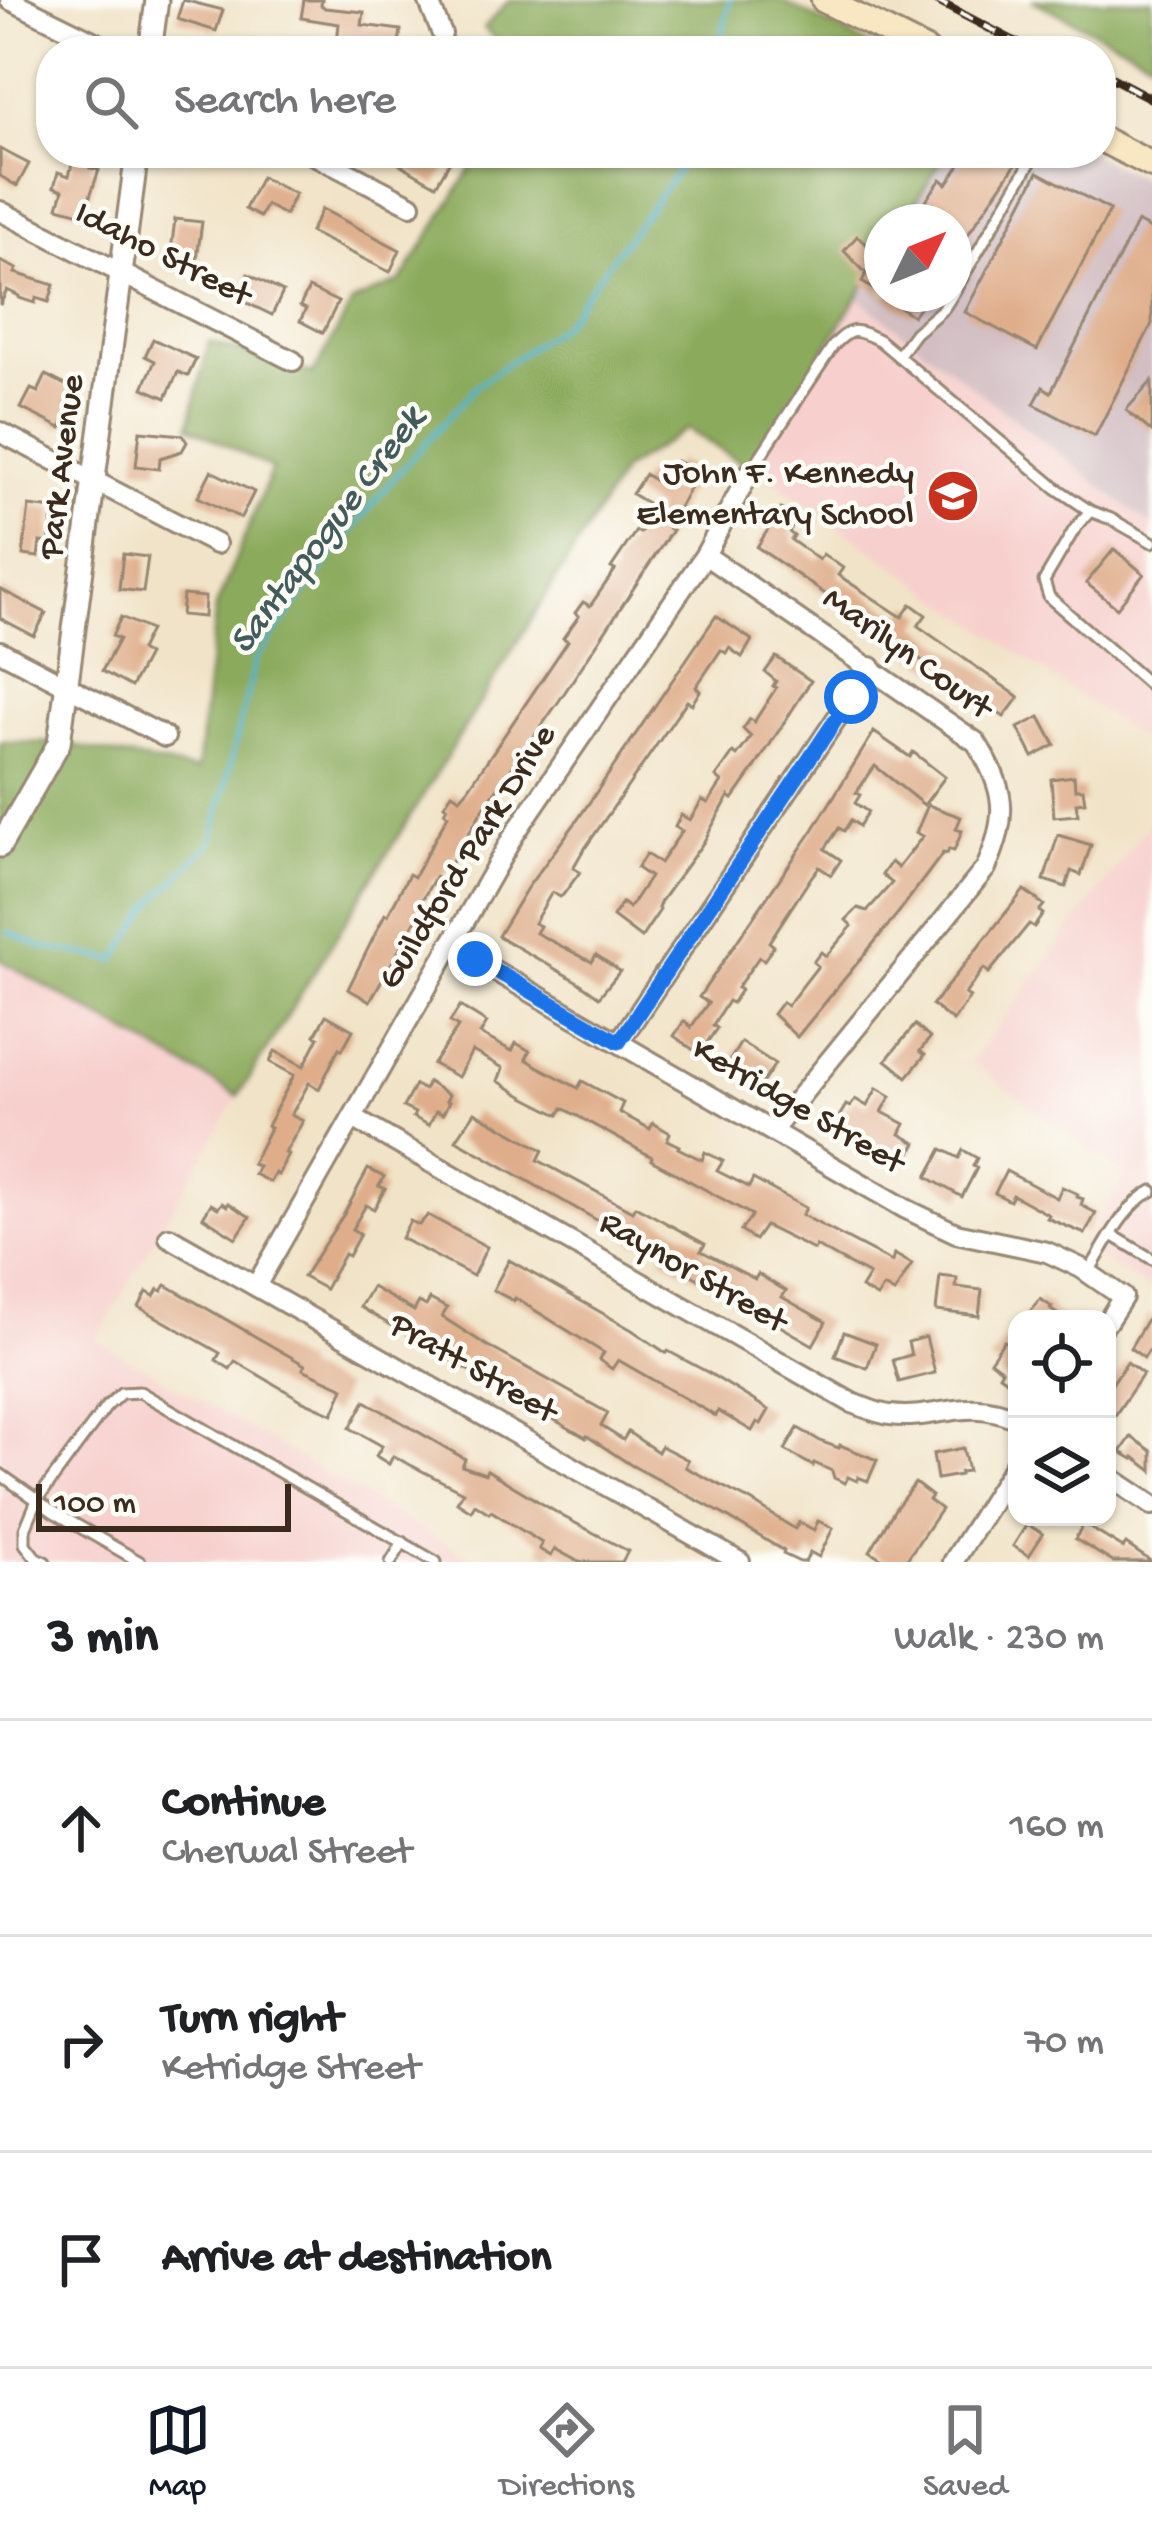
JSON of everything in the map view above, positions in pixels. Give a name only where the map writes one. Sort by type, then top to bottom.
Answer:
[{"type":"main road","points":[[824,0],[896,36]]},
{"type":"main road","points":[[1116,147],[1152,165]]},
{"type":"street","points":[[10,0],[83,36]]},
{"type":"street","points":[[152,36],[157,0]]},
{"type":"street","points":[[428,0],[442,34]]},
{"type":"street","name":"Park Avenue","points":[[0,846],[59,743],[135,168]]},
{"type":"street","points":[[339,168],[411,206]]},
{"type":"street","name":"Idaho Street","points":[[0,211],[293,361]]},
{"type":"street","points":[[0,432],[216,544]]},
{"type":"street","name":"Guildford Park Drive","points":[[256,1286],[514,835],[705,554],[749,472]]},
{"type":"street","name":"Marilyn Court","points":[[705,554],[976,742],[996,773],[1003,807],[998,839],[986,868],[772,1131]]},
{"type":"street","points":[[0,651],[164,737]]},
{"type":"street","points":[[619,1042],[871,667]]},
{"type":"street","name":"Ketridge Street","points":[[450,945],[906,1209],[956,1233],[1047,1252],[1088,1273],[1123,1297],[1115,1310]]},
{"type":"street","name":"Raynor Street","points":[[353,1118],[852,1403],[891,1415],[969,1407],[1015,1418]]},
{"type":"street","name":"Pratt Street","points":[[170,1237],[740,1562]]},
{"type":"street","points":[[953,1562],[1008,1476]]},
{"type":"street","points":[[1116,1481],[1152,1505]]},
{"type":"lane","points":[[972,261],[1027,168]]},
{"type":"lane","points":[[898,356],[939,312]]},
{"type":"lane","points":[[749,472],[833,346],[846,333],[857,330],[879,340],[1056,488],[1152,542]]},
{"type":"lane","points":[[1090,511],[1044,581],[1048,597],[1152,687]]},
{"type":"lane","points":[[1088,1273],[1124,1216],[1152,1191]]},
{"type":"lane","points":[[1112,1235],[1152,1259]]},
{"type":"lane","points":[[45,1562],[26,1544],[25,1529],[37,1500],[106,1407],[121,1393],[140,1392],[436,1562]]},
{"type":"lane","points":[[0,1474],[140,1562]]},
{"type":"lane","points":[[391,1562],[403,1542]]},
{"type":"shaded area","points":[[1116,166],[1152,183],[1152,526],[876,312],[972,312],[972,204],[914,204],[937,168]]},
{"type":"shaded area","name":"John F. Kennedy Elementary School","points":[[857,297],[864,302],[864,312],[876,312],[1152,526],[1152,747],[751,465]]},
{"type":"shaded area","points":[[1152,819],[1152,1290],[1082,1248],[1125,1175],[971,1062]]},
{"type":"shaded area","points":[[0,960],[238,1096],[96,1340],[477,1562],[0,1562]]},
{"type":"green space","points":[[509,0],[780,0],[851,36],[492,36],[484,28]]},
{"type":"green space","points":[[1032,0],[1152,0],[1152,60],[1116,42],[1116,36],[1104,36]]},
{"type":"green space","points":[[472,168],[937,168],[914,204],[864,204],[864,286],[751,469],[687,429],[624,469],[238,1096],[0,960],[0,742],[59,743],[197,771],[216,607],[272,469],[189,426],[209,342],[313,374],[353,302],[401,281]]},
{"type":"building","points":[[183,0],[223,10],[216,31],[177,19]]},
{"type":"building","points":[[304,0],[322,0],[325,8],[364,12],[362,25],[401,30],[400,36],[338,36],[339,24],[301,18]]},
{"type":"building","points":[[0,149],[29,164],[17,186],[0,176]]},
{"type":"building","points":[[71,168],[99,170],[84,214],[58,207],[63,190],[54,187],[58,172],[69,176]]},
{"type":"building","points":[[406,168],[446,168],[436,185]]},
{"type":"building","points":[[958,168],[1013,168],[972,228],[972,204],[924,204],[941,179],[947,184]]},
{"type":"building","points":[[1038,172],[1110,210],[1037,350],[965,312],[972,312],[972,299]]},
{"type":"building","points":[[261,177],[295,194],[285,215],[266,205],[260,217],[245,209]]},
{"type":"building","points":[[322,209],[400,250],[390,272],[310,232]]},
{"type":"building","points":[[175,219],[202,222],[195,273],[173,270]]},
{"type":"building","points":[[1137,222],[1152,230],[1152,324],[1095,436],[1034,404],[1043,387],[1051,392]]},
{"type":"building","points":[[857,236],[864,242],[864,271],[844,251]]},
{"type":"building","points":[[0,261],[17,269],[15,273],[54,285],[49,302],[36,298],[35,303],[7,290],[0,305]]},
{"type":"building","points":[[248,274],[283,292],[272,315],[237,298]]},
{"type":"building","points":[[309,288],[338,302],[323,333],[300,321],[306,309],[300,306]]},
{"type":"building","points":[[153,339],[196,359],[188,376],[178,372],[166,398],[143,388],[155,361],[145,356]]},
{"type":"building","points":[[46,375],[71,388],[67,396],[75,400],[61,428],[21,408],[31,389],[38,392]]},
{"type":"building","points":[[1152,381],[1152,432],[1126,410]]},
{"type":"building","points":[[140,431],[182,435],[187,442],[182,451],[160,458],[159,469],[136,466]]},
{"type":"building","points":[[677,461],[698,472],[668,528],[672,530],[483,809],[441,880],[435,877],[421,902],[425,904],[370,1001],[348,989],[385,914],[409,874],[414,877],[448,815],[444,805],[452,793],[460,798],[468,789],[568,641],[563,638],[579,616],[575,613],[583,602],[590,606],[636,531],[640,533],[657,509],[632,494],[645,474],[663,486]]},
{"type":"building","points":[[211,471],[254,492],[241,518],[198,497]]},
{"type":"building","points":[[29,506],[54,509],[49,543],[40,542],[38,557],[23,555]]},
{"type":"building","points":[[781,509],[797,520],[789,532],[794,536],[791,540],[819,560],[823,554],[843,568],[838,575],[902,617],[911,604],[926,615],[918,626],[1019,697],[1004,717],[757,547]]},
{"type":"building","points":[[1114,549],[1144,574],[1117,608],[1086,583]]},
{"type":"building","points":[[123,554],[148,557],[143,592],[119,589]]},
{"type":"building","points":[[0,589],[46,613],[34,636],[0,618]]},
{"type":"building","points":[[183,595],[205,597],[204,617],[181,615]]},
{"type":"building","points":[[716,616],[752,640],[742,657],[729,648],[726,653],[721,650],[696,687],[700,691],[692,704],[687,701],[581,854],[573,868],[580,872],[563,895],[552,892],[534,923],[540,926],[536,933],[592,962],[596,955],[620,971],[599,997],[498,936]]},
{"type":"building","points":[[121,617],[150,630],[140,650],[148,655],[131,687],[102,671],[119,639],[112,636]]},
{"type":"building","points":[[776,657],[811,681],[733,799],[729,796],[641,938],[613,917],[622,903],[629,908],[650,877],[637,868],[646,854],[660,863],[682,831],[675,827],[681,815],[690,820],[702,800],[708,803],[722,782],[716,777],[751,737],[743,729],[750,719],[754,722],[776,688],[776,681],[765,672]]},
{"type":"building","points":[[1040,717],[1055,745],[1033,757],[1018,728]]},
{"type":"building","points":[[874,732],[910,757],[913,752],[945,777],[924,805],[875,766],[856,793],[860,795],[855,803],[868,812],[859,826],[851,820],[844,831],[839,828],[825,849],[841,860],[831,875],[819,867],[812,876],[769,942],[774,946],[764,960],[759,957],[737,988],[741,990],[732,1003],[728,1001],[699,1054],[674,1036],[684,1021],[691,1027],[708,1003],[699,997]]},
{"type":"building","points":[[1074,776],[1075,789],[1083,789],[1085,802],[1076,803],[1078,815],[1054,817],[1051,779]]},
{"type":"building","points":[[928,805],[961,817],[956,829],[962,831],[954,851],[943,853],[797,1037],[773,1014],[782,1002],[787,1006],[818,966],[813,962],[821,952],[826,956],[852,926],[846,920],[858,908],[867,911],[892,883],[882,875],[891,862],[898,868],[923,836],[916,833]]},
{"type":"building","points":[[1058,835],[1091,845],[1081,875],[1071,871],[1066,887],[1044,880]]},
{"type":"building","points":[[1024,890],[1044,905],[1039,911],[1043,914],[989,973],[984,968],[953,1021],[932,1005]]},
{"type":"building","points":[[460,1006],[487,1023],[480,1034],[512,1051],[516,1043],[530,1051],[526,1059],[537,1066],[578,1088],[582,1081],[623,1103],[619,1112],[650,1129],[653,1123],[670,1133],[667,1140],[678,1148],[702,1160],[705,1152],[723,1161],[717,1171],[749,1187],[753,1179],[806,1208],[802,1215],[892,1262],[894,1254],[912,1264],[894,1293],[884,1287],[877,1297],[861,1288],[869,1275],[816,1246],[814,1250],[765,1226],[755,1240],[741,1231],[752,1215],[563,1108],[559,1115],[524,1097],[498,1081],[503,1068],[472,1051],[458,1077],[433,1064],[458,1027],[450,1022]]},
{"type":"building","points":[[326,1015],[353,1030],[319,1089],[309,1083],[291,1115],[303,1121],[278,1175],[270,1182],[254,1174],[258,1166],[252,1164],[294,1075],[270,1062],[275,1051],[304,1066]]},
{"type":"building","points":[[915,1025],[930,1038],[920,1051],[925,1055],[907,1077],[886,1060]]},
{"type":"building","points":[[741,1042],[775,1064],[758,1090],[743,1081],[746,1076],[729,1062]]},
{"type":"building","points":[[428,1082],[449,1095],[443,1114],[436,1111],[429,1125],[403,1107],[415,1085],[424,1090]]},
{"type":"building","points":[[877,1088],[891,1096],[882,1112],[905,1124],[900,1134],[916,1143],[904,1164],[857,1146],[834,1125],[846,1105],[850,1107],[855,1099],[867,1106]]},
{"type":"building","points":[[475,1112],[543,1150],[538,1160],[632,1211],[635,1206],[705,1244],[701,1251],[786,1291],[782,1297],[826,1322],[813,1345],[662,1258],[665,1252],[642,1239],[639,1244],[456,1140]]},
{"type":"building","points":[[942,1149],[959,1158],[963,1150],[977,1158],[962,1197],[927,1177]]},
{"type":"building","points":[[368,1169],[384,1177],[379,1186],[385,1189],[374,1209],[366,1205],[352,1229],[360,1234],[325,1289],[303,1277]]},
{"type":"building","points":[[1006,1171],[1057,1198],[1062,1187],[1078,1194],[1081,1205],[1096,1213],[1085,1234],[1047,1218],[1049,1215],[1013,1195],[1010,1201],[995,1193]]},
{"type":"building","points":[[222,1203],[250,1217],[236,1238],[203,1217],[211,1204],[218,1208]]},
{"type":"building","points":[[428,1215],[487,1247],[473,1276],[401,1238],[410,1221],[419,1225]]},
{"type":"building","points":[[509,1260],[769,1410],[761,1424],[757,1422],[752,1431],[718,1411],[716,1416],[618,1360],[612,1369],[599,1360],[604,1353],[515,1298],[493,1290]]},
{"type":"building","points":[[940,1276],[957,1278],[956,1287],[982,1290],[979,1316],[936,1311]]},
{"type":"building","points":[[166,1285],[305,1365],[303,1369],[344,1388],[333,1414],[235,1361],[230,1369],[216,1360],[220,1353],[139,1307],[147,1292],[154,1296]]},
{"type":"building","points":[[372,1287],[414,1311],[419,1302],[426,1306],[430,1299],[447,1308],[442,1317],[608,1413],[601,1426],[623,1440],[628,1432],[658,1452],[661,1446],[688,1460],[685,1467],[795,1529],[799,1522],[814,1530],[818,1521],[833,1528],[819,1557],[810,1552],[800,1562],[783,1554],[721,1513],[360,1307]]},
{"type":"building","points":[[1040,1299],[1052,1307],[1051,1310],[1032,1310]]},
{"type":"building","points":[[1152,1311],[1152,1346],[1144,1358],[1130,1348]]},
{"type":"building","points":[[844,1332],[876,1344],[867,1368],[835,1356]]},
{"type":"building","points":[[926,1337],[935,1373],[899,1382],[893,1360],[911,1355],[908,1342]]},
{"type":"building","points":[[1004,1341],[1008,1343],[1008,1381],[999,1375],[1002,1370],[990,1361]]},
{"type":"building","points":[[1127,1362],[1143,1374],[1116,1414],[1116,1378]]},
{"type":"building","points":[[365,1401],[465,1459],[462,1466],[485,1474],[487,1470],[628,1551],[622,1562],[579,1562],[555,1549],[551,1556],[539,1549],[542,1543],[491,1511],[475,1504],[471,1511],[457,1502],[463,1492],[393,1456],[389,1464],[376,1456],[382,1446],[350,1428]]},
{"type":"building","points":[[798,1428],[822,1442],[877,1460],[868,1481],[848,1477],[845,1483],[834,1478],[832,1471],[785,1450]]},
{"type":"building","points":[[1131,1437],[1152,1451],[1152,1471],[1121,1452]]},
{"type":"building","points":[[963,1448],[968,1471],[937,1479],[933,1454]]},
{"type":"building","points":[[915,1483],[941,1509],[905,1562],[887,1562],[870,1551]]},
{"type":"building","points":[[1026,1526],[1043,1534],[1029,1556],[1013,1546]]},
{"type":"building","points":[[1087,1526],[1152,1562],[1113,1562],[1075,1539]]},
{"type":"waterway","name":"Santapogue Creek","points":[[722,36],[730,0]]},
{"type":"waterway","name":"Santapogue Creek","points":[[8,932],[41,947],[116,960],[151,905],[212,842],[255,661],[388,485],[477,385],[563,324],[680,168]]},
{"type":"railway","points":[[935,0],[1004,36]]},
{"type":"railway","points":[[1116,80],[1152,99]]},
{"type":"place","name":"John F. Kennedy Elementary School","points":[[953,496]]},
{"type":"route","points":[[475,959],[619,1042],[851,697]]}]
